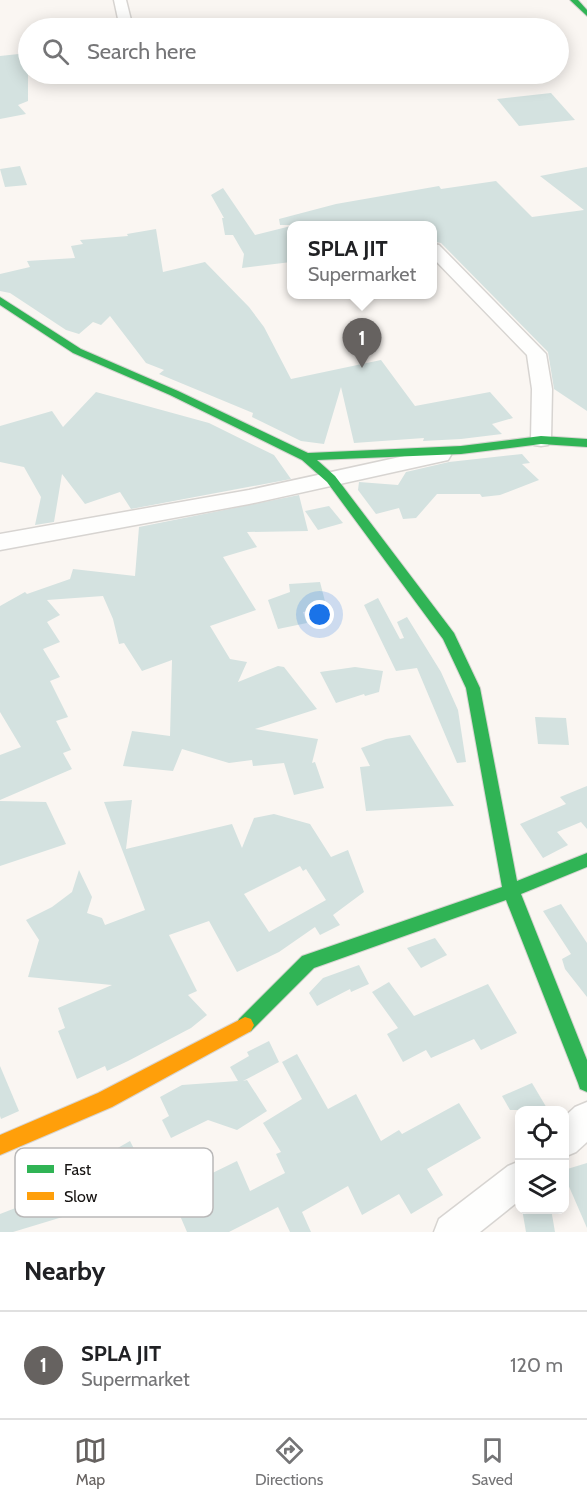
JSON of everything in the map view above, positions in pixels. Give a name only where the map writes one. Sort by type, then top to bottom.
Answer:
[{"type":"street","points":[[120,0],[124,18]]},
{"type":"street","points":[[574,0],[587,14]]},
{"type":"street","points":[[437,254],[536,354],[542,389],[541,440]]},
{"type":"street","points":[[0,300],[77,351],[174,393],[306,457],[331,479],[449,637],[473,688],[511,891],[587,1083]]},
{"type":"street","points":[[306,457],[461,450],[541,440],[587,443]]},
{"type":"street","points":[[0,543],[249,497],[461,450]]},
{"type":"street","points":[[0,1145],[105,1100],[246,1025],[308,962],[511,891],[587,860]]},
{"type":"street","points":[[569,1135],[587,1119]]},
{"type":"street","points":[[452,1232],[515,1181]]},
{"type":"building","points":[[18,54],[18,84],[28,84],[28,101],[18,105],[26,114],[0,119],[0,56]]},
{"type":"building","points":[[551,93],[575,120],[519,126],[497,99]]},
{"type":"building","points":[[20,166],[27,185],[5,187],[0,169]]},
{"type":"building","points":[[587,167],[587,411],[554,389],[548,352],[441,243],[437,242],[437,221],[287,221],[287,225],[280,225],[279,219],[336,204],[439,186],[441,189],[496,181],[532,217],[584,210],[540,176]]},
{"type":"building","points":[[223,188],[255,235],[287,227],[287,262],[242,268],[244,254],[233,235],[225,235],[222,218],[224,218],[211,195]]},
{"type":"building","points":[[156,229],[163,272],[205,262],[249,307],[264,327],[291,379],[381,360],[415,406],[490,392],[513,418],[492,424],[502,434],[461,439],[423,441],[424,438],[354,443],[341,387],[324,444],[301,441],[252,417],[253,413],[159,374],[164,370],[146,363],[110,316],[101,325],[93,322],[79,334],[66,330],[10,293],[0,291],[0,274],[30,267],[27,261],[75,258],[71,246],[83,244],[80,240],[128,236],[127,234]]},
{"type":"building","points":[[96,392],[209,423],[274,455],[291,479],[131,509],[120,492],[85,504],[62,474],[54,522],[35,525],[41,497],[24,467],[0,462],[0,426],[52,411],[63,427]]},
{"type":"building","points":[[522,454],[530,463],[522,464],[539,480],[500,495],[482,497],[480,494],[437,494],[416,518],[403,519],[399,508],[376,514],[358,490],[359,482],[398,485],[406,472],[449,462]]},
{"type":"building","points":[[299,495],[308,531],[247,532],[257,547],[223,557],[256,610],[210,626],[230,659],[247,662],[238,682],[278,666],[284,667],[317,709],[255,729],[318,739],[312,763],[315,762],[324,788],[294,795],[284,763],[253,766],[252,760],[229,763],[182,749],[173,771],[123,766],[132,731],[170,736],[172,660],[142,671],[124,643],[119,644],[113,619],[103,596],[47,600],[60,615],[47,622],[60,642],[43,649],[60,677],[50,681],[68,717],[56,721],[71,750],[63,753],[72,769],[0,800],[0,755],[21,747],[0,712],[0,606],[25,592],[27,594],[70,579],[73,569],[135,576],[139,527]]},
{"type":"building","points":[[329,506],[343,523],[318,530],[305,511]]},
{"type":"building","points":[[320,582],[327,609],[303,612],[307,623],[278,629],[268,600],[290,592],[289,584]]},
{"type":"building","points":[[378,598],[400,639],[404,638],[397,622],[407,617],[441,672],[458,710],[466,762],[457,763],[417,668],[396,671],[364,605]]},
{"type":"building","points":[[355,667],[383,671],[379,692],[336,703],[320,672]]},
{"type":"building","points":[[535,717],[566,718],[569,745],[538,744]]},
{"type":"building","points":[[410,735],[454,806],[366,811],[360,767],[370,766],[361,748],[386,739]]},
{"type":"building","points":[[587,786],[587,829],[581,822],[557,832],[568,845],[543,858],[520,824],[566,804],[560,797]]},
{"type":"building","points":[[132,800],[126,849],[232,824],[242,848],[254,818],[274,814],[310,824],[331,857],[348,850],[364,892],[333,915],[340,925],[320,935],[315,927],[279,952],[237,972],[209,921],[169,935],[197,991],[188,995],[207,1015],[191,1028],[128,1061],[107,1071],[105,1066],[77,1079],[58,1031],[65,1028],[58,1008],[112,985],[28,977],[39,940],[26,920],[52,907],[72,892],[79,870],[92,897],[87,913],[102,918],[105,925],[145,910],[104,802]],"holes":[[[300,866],[303,871],[306,869],[326,900],[269,932],[244,894]]]},
{"type":"building","points":[[0,801],[46,802],[66,844],[0,866]]},
{"type":"building","points":[[561,904],[587,943],[587,997],[565,969],[562,959],[571,954],[543,911]]},
{"type":"building","points":[[435,938],[447,955],[421,968],[407,948]]},
{"type":"building","points":[[359,965],[369,984],[351,992],[350,989],[317,1006],[309,993],[323,978]]},
{"type":"building","points":[[389,982],[414,1016],[488,984],[517,1033],[481,1050],[474,1039],[431,1058],[426,1050],[403,1062],[387,1034],[398,1028],[372,992]]},
{"type":"building","points":[[269,1041],[279,1062],[243,1081],[247,1080],[267,1111],[237,1130],[208,1120],[171,1138],[162,1120],[169,1116],[160,1097],[182,1085],[238,1081],[230,1067],[249,1056],[247,1052]]},
{"type":"building","points":[[297,1054],[328,1109],[356,1094],[381,1141],[399,1130],[402,1134],[459,1103],[481,1138],[427,1169],[443,1195],[411,1214],[399,1194],[362,1215],[348,1186],[302,1212],[311,1232],[290,1232],[278,1207],[229,1232],[187,1232],[181,1217],[213,1217],[213,1173],[237,1161],[250,1191],[285,1173],[276,1154],[281,1152],[263,1123],[302,1099],[282,1062]]},
{"type":"building","points":[[0,1066],[19,1111],[1,1119],[0,1116]]},
{"type":"building","points":[[532,1083],[546,1106],[515,1106],[515,1110],[510,1110],[502,1096]]},
{"type":"building","points":[[130,1141],[134,1148],[118,1148]]},
{"type":"building","points":[[587,1163],[587,1228],[569,1187],[569,1168]]},
{"type":"building","points":[[15,1208],[15,1217],[62,1217],[13,1232],[0,1232],[0,1214]]},
{"type":"building","points":[[523,1214],[552,1214],[555,1232],[526,1232]]},
{"type":"traffic: fast","points":[[574,0],[587,14]]},
{"type":"traffic: fast","points":[[0,300],[77,351],[174,393],[306,457],[461,450],[541,440],[587,443]]},
{"type":"traffic: fast","points":[[306,457],[331,479],[449,637],[473,688],[511,891],[587,1083]]},
{"type":"traffic: fast","points":[[245,1025],[308,962],[511,891],[587,860]]},
{"type":"traffic: slow","points":[[0,1145],[105,1100],[245,1025]]},
{"type":"place","name":"SPLA JIT","points":[[362,368]]}]
